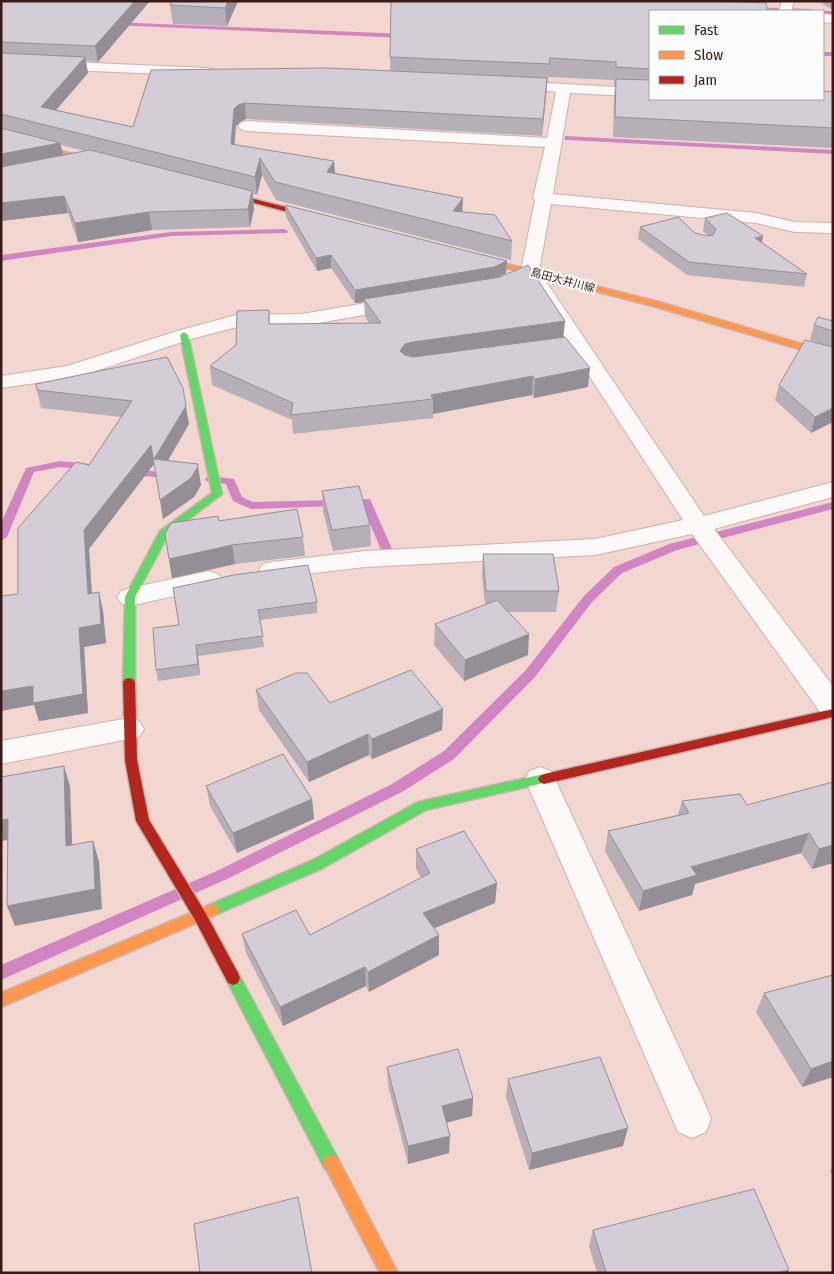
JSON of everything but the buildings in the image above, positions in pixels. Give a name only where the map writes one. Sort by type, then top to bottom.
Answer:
[{"type":"street","points":[[1,63],[220,72]]},
{"type":"street","points":[[534,87],[649,93]]},
{"type":"street","points":[[564,88],[542,198],[530,271],[569,347],[698,525],[726,558],[833,708]]},
{"type":"street","points":[[246,126],[554,143]]},
{"type":"street","points":[[1,137],[115,166]]},
{"type":"street","points":[[60,170],[95,162]]},
{"type":"street","points":[[211,191],[337,222]]},
{"type":"street","points":[[542,198],[756,218],[796,227],[833,228]]},
{"type":"street","points":[[675,210],[678,219],[691,230]]},
{"type":"street","name":"島田大井川線","points":[[462,254],[666,307],[833,356]]},
{"type":"street","points":[[507,283],[530,271]]},
{"type":"street","points":[[1,382],[70,372],[184,335],[236,321],[302,320],[424,299]]},
{"type":"street","points":[[184,335],[217,494],[164,533],[130,597],[128,729],[130,760],[143,821],[200,916],[389,1273]]},
{"type":"street","points":[[130,597],[240,574],[365,559],[595,546],[698,525],[833,489]]},
{"type":"street","points":[[1,1000],[318,864],[423,806],[833,713]]},
{"type":"street","points":[[1,753],[128,729]]},
{"type":"street","points":[[540,780],[692,1119]]},
{"type":"waterway","points":[[750,8],[790,10]]},
{"type":"waterway","points":[[824,12],[833,13]]},
{"type":"waterway","points":[[113,23],[405,36]]},
{"type":"waterway","points":[[824,54],[833,54]]},
{"type":"waterway","points":[[568,138],[833,152]]},
{"type":"waterway","points":[[1,258],[171,234],[284,231]]},
{"type":"waterway","points":[[1,537],[30,470],[60,464],[90,467]]},
{"type":"waterway","points":[[130,472],[172,476]]},
{"type":"waterway","points":[[210,479],[230,481],[237,499],[251,506],[366,501],[386,549]]},
{"type":"waterway","points":[[1,973],[224,874],[397,788],[449,755],[530,674],[588,599],[618,570],[673,547],[833,505]]},
{"type":"traffic: fast","points":[[129,682],[130,597],[164,533],[217,494],[184,335]]},
{"type":"traffic: fast","points":[[212,910],[318,864],[423,806],[544,779]]},
{"type":"traffic: fast","points":[[233,978],[331,1163]]},
{"type":"traffic: slow","points":[[1,137],[104,164]]},
{"type":"traffic: slow","points":[[470,256],[656,304],[833,356]]},
{"type":"traffic: slow","points":[[1,1000],[212,910]]},
{"type":"traffic: slow","points":[[331,1163],[389,1273]]},
{"type":"traffic: jam","points":[[218,192],[322,219]]},
{"type":"traffic: jam","points":[[129,682],[131,760],[143,821],[200,916],[233,978]]},
{"type":"traffic: jam","points":[[544,779],[833,713]]}]
